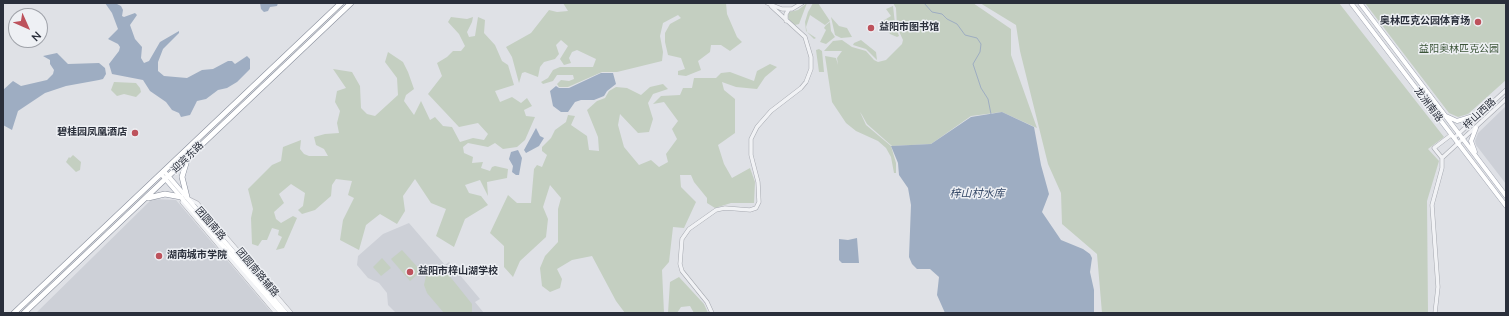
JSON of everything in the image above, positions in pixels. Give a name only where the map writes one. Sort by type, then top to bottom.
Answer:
[{"type":"highway","name":"迎宾东路","points":[[14,313],[341,3]]},
{"type":"highway","name":"迎宾东路","points":[[24,313],[351,3]]},
{"type":"highway","points":[[145,199],[165,194],[185,198],[182,177],[188,158]]},
{"type":"main road","name":"龙洲南路","points":[[1350,3],[1506,206]]},
{"type":"main road","name":"龙洲南路","points":[[1360,3],[1506,196]]},
{"type":"main road","points":[[1444,114],[1457,121],[1480,114]]},
{"type":"main road","points":[[1476,128],[1471,141],[1480,162]]},
{"type":"main road","name":"团圆南路","points":[[162,172],[286,313]]},
{"type":"main road","name":"团圆南路","points":[[185,198],[281,313]]},
{"type":"street","points":[[712,313],[707,302],[682,271],[680,264],[682,239],[689,230],[716,210],[725,208],[750,210],[756,208],[759,202],[758,182],[751,155],[752,139],[757,127],[771,111],[801,88],[806,82],[811,69],[811,57],[805,37],[767,3]]},
{"type":"street","points":[[771,6],[789,9],[802,3]]},
{"type":"street","points":[[786,21],[786,14],[789,9]]},
{"type":"street","name":"梓山西路","points":[[1506,90],[1459,134],[1434,148],[1442,158],[1506,99]]},
{"type":"street","points":[[1435,313],[1438,287],[1432,205],[1442,168],[1442,158]]},
{"type":"street","name":"团圆南路辅路","points":[[276,313],[182,202],[185,198],[197,203],[292,313]]},
{"type":"shaded area","points":[[1506,106],[1506,184],[1476,145],[1475,141],[1478,133]]},
{"type":"shaded area","name":"湖南城市学院","points":[[152,199],[176,200],[272,313],[36,313]]},
{"type":"shaded area","name":"益阳市梓山湖学校","points":[[409,223],[445,265],[449,262],[480,299],[475,302],[484,313],[396,313],[388,305],[387,293],[379,283],[368,278],[357,265],[358,256],[383,234]]},
{"type":"green space","points":[[563,3],[726,3],[727,14],[737,37],[742,42],[730,51],[721,45],[711,45],[710,52],[698,61],[701,70],[686,76],[678,75],[678,71],[685,69],[681,58],[668,55],[665,42],[665,33],[670,24],[681,18],[678,15],[663,23],[660,36],[663,52],[662,61],[617,72],[602,72],[568,87],[559,87],[557,84],[561,80],[569,81],[574,79],[573,75],[557,75],[553,81],[543,84],[541,82],[548,78],[553,70],[560,67],[593,67],[596,59],[577,50],[572,52],[569,58],[571,63],[564,65],[560,59],[568,46],[561,40],[556,45],[559,54],[555,59],[544,62],[540,67],[538,77],[525,72],[522,73],[519,83],[512,57],[506,47],[531,33],[549,10],[557,12],[568,11]]},
{"type":"green space","points":[[807,3],[799,24],[795,25],[789,20],[789,12],[798,10]]},
{"type":"green space","points":[[813,3],[818,3],[830,21],[825,25],[810,15],[806,27],[807,32],[806,31],[805,22],[808,12]]},
{"type":"green space","points":[[893,3],[973,3],[1011,29],[1011,55],[1037,128],[1002,112],[971,116],[931,144],[892,146],[867,124],[860,112],[866,125],[891,146],[896,163],[896,173],[894,173],[891,157],[886,148],[878,141],[856,131],[846,123],[832,102],[825,56],[836,58],[838,65],[837,58],[842,51],[824,51],[833,41],[842,40],[852,47],[866,51],[874,60],[878,62],[886,60],[902,44],[903,40],[897,27],[896,8]]},
{"type":"green space","points":[[980,3],[1339,3],[1444,137],[1428,149],[1439,161],[1427,201],[1428,313],[1102,313],[1097,254],[1062,224],[1061,193],[1048,164],[1020,51],[1016,25]]},
{"type":"green space","name":"益阳奥林匹克公园","points":[[1365,3],[1506,3],[1506,80],[1468,114],[1458,117],[1449,113]]},
{"type":"green space","points":[[893,6],[895,24],[899,36],[897,37],[890,34],[881,22],[891,16],[886,9]]},
{"type":"green space","points":[[451,17],[467,19],[473,17],[467,32],[469,37],[475,36],[478,17],[485,20],[484,33],[495,45],[502,61],[508,65],[514,85],[495,91],[500,102],[512,97],[521,103],[527,98],[532,106],[524,110],[526,116],[535,117],[525,140],[517,147],[503,149],[495,143],[488,147],[468,143],[463,147],[464,153],[473,157],[472,163],[483,162],[481,168],[490,171],[492,167],[495,166],[508,169],[507,178],[487,182],[488,196],[480,180],[465,185],[469,193],[481,196],[488,205],[465,219],[454,247],[436,236],[446,209],[431,203],[415,179],[403,196],[405,211],[397,224],[380,214],[366,225],[359,250],[340,240],[343,220],[354,198],[348,195],[352,181],[336,179],[332,185],[331,196],[315,210],[302,214],[298,210],[303,206],[305,193],[291,184],[279,194],[284,203],[274,212],[276,219],[281,223],[293,216],[297,218],[284,248],[276,250],[282,237],[278,235],[279,230],[272,228],[267,240],[262,240],[258,246],[252,244],[251,218],[253,209],[248,189],[272,165],[281,161],[283,147],[301,140],[300,149],[304,154],[309,156],[328,156],[324,149],[316,145],[314,137],[325,134],[339,133],[337,123],[340,111],[335,102],[337,91],[346,88],[333,69],[352,72],[360,86],[361,108],[367,114],[375,116],[398,95],[397,78],[385,62],[388,52],[403,62],[408,72],[414,89],[406,95],[404,101],[414,115],[421,101],[430,120],[435,117],[443,126],[452,127],[460,142],[473,138],[484,140],[488,134],[478,123],[459,127],[428,94],[442,76],[437,63],[453,51],[461,51],[465,46],[459,34],[448,22]]},
{"type":"green space","points":[[831,17],[839,26],[847,28],[852,37],[841,38],[835,35]]},
{"type":"green space","points":[[830,22],[831,31],[835,37],[826,44],[820,42],[826,30],[824,28]]},
{"type":"green space","points":[[807,32],[816,38],[814,39]]},
{"type":"green space","points":[[861,40],[876,52],[877,60],[866,49],[853,45]]},
{"type":"green space","points":[[819,49],[822,51],[824,72],[819,72],[816,50]]},
{"type":"green space","points":[[770,64],[777,67],[765,77],[757,89],[736,87],[722,82],[724,90],[735,99],[735,133],[718,145],[724,164],[732,178],[750,168],[755,182],[754,203],[731,203],[715,208],[707,203],[707,198],[694,182],[691,175],[680,175],[681,187],[696,202],[684,228],[673,227],[669,262],[662,270],[664,313],[625,313],[616,301],[592,256],[572,260],[557,269],[562,279],[560,288],[550,292],[542,286],[540,268],[545,256],[558,242],[558,209],[561,198],[550,185],[543,207],[548,219],[546,237],[520,261],[513,277],[504,267],[504,246],[490,233],[508,195],[517,203],[531,203],[534,169],[537,165],[542,167],[547,155],[542,151],[542,147],[551,138],[555,130],[566,122],[568,115],[575,116],[571,125],[587,136],[589,150],[599,151],[598,137],[587,110],[597,101],[605,98],[609,91],[616,87],[627,88],[641,95],[650,87],[663,84],[668,89],[653,94],[648,103],[653,119],[649,132],[638,133],[620,114],[618,125],[624,147],[639,165],[651,160],[659,167],[668,162],[666,154],[677,139],[672,129],[678,121],[664,102],[653,104],[661,96],[680,95],[683,88],[692,88],[694,78],[716,78],[721,73],[730,72],[754,81],[757,71]]},
{"type":"green space","points":[[114,82],[136,83],[141,92],[136,97],[124,94],[117,96],[111,90]]},
{"type":"green space","points":[[73,155],[81,162],[80,170],[76,172],[66,162],[69,157],[70,158]]},
{"type":"green space","points":[[402,250],[421,271],[410,281],[391,259]]},
{"type":"green space","points":[[382,258],[391,268],[381,276],[373,267]]},
{"type":"green space","points":[[434,270],[443,271],[448,274],[472,304],[472,313],[444,313],[427,293],[424,285],[426,276]]},
{"type":"green space","points":[[679,277],[704,304],[708,313],[694,313],[690,306],[681,307],[677,313],[668,313],[670,282]]},
{"type":"water","points":[[105,3],[115,3],[121,6],[123,10],[122,16],[124,17],[135,13],[137,15],[130,25],[135,39],[142,47],[141,58],[144,63],[149,61],[160,42],[179,31],[179,33],[163,49],[158,62],[158,71],[164,76],[187,78],[202,70],[213,69],[228,61],[232,61],[235,64],[247,56],[250,59],[250,69],[237,82],[227,88],[218,90],[206,99],[197,101],[190,115],[181,117],[179,113],[172,110],[166,102],[150,91],[143,80],[112,74],[109,64],[119,51],[120,47],[118,44],[108,39],[118,29],[112,13]]},
{"type":"water","points":[[260,3],[278,3],[277,6],[270,7],[268,11],[264,12],[261,9]]},
{"type":"water","points":[[57,53],[68,64],[99,63],[105,68],[106,74],[103,79],[66,86],[45,93],[18,111],[12,130],[3,125],[3,90],[13,81],[21,86],[47,80],[53,74],[54,70],[50,64],[50,60],[43,56]]},
{"type":"water","points":[[601,73],[613,73],[616,84],[607,91],[604,96],[594,100],[581,100],[575,102],[568,112],[561,112],[553,106],[550,91],[556,86],[559,88],[569,88]]},
{"type":"water","name":"梓山村水库","points":[[1002,112],[1034,127],[1041,165],[1049,194],[1042,212],[1061,240],[1083,249],[1090,254],[1092,258],[1090,272],[1094,290],[1094,313],[945,313],[937,295],[939,277],[930,269],[917,269],[912,264],[909,257],[911,205],[908,188],[899,175],[898,163],[891,146],[931,144],[971,117]]},
{"type":"water","points":[[536,128],[540,136],[544,138],[539,146],[526,153],[524,150]]},
{"type":"water","points":[[518,150],[522,158],[519,175],[516,175],[512,172],[513,166],[509,159],[511,152]]},
{"type":"water","points":[[857,238],[859,263],[842,263],[839,260],[839,239],[848,240]]},
{"type":"waterway","points":[[924,3],[932,12],[942,14],[947,19],[957,24],[965,35],[977,38],[981,44],[980,52],[973,64],[981,88],[988,99],[991,114]]},
{"type":"place","name":"奥林匹克公园体育场","points":[[1478,22]]},
{"type":"place","name":"益阳市图书馆","points":[[871,28]]},
{"type":"place","name":"碧桂园凤凰酒店","points":[[135,133]]},
{"type":"place","name":"湖南城市学院","points":[[159,256]]},
{"type":"place","name":"益阳市梓山湖学校","points":[[410,272]]}]
